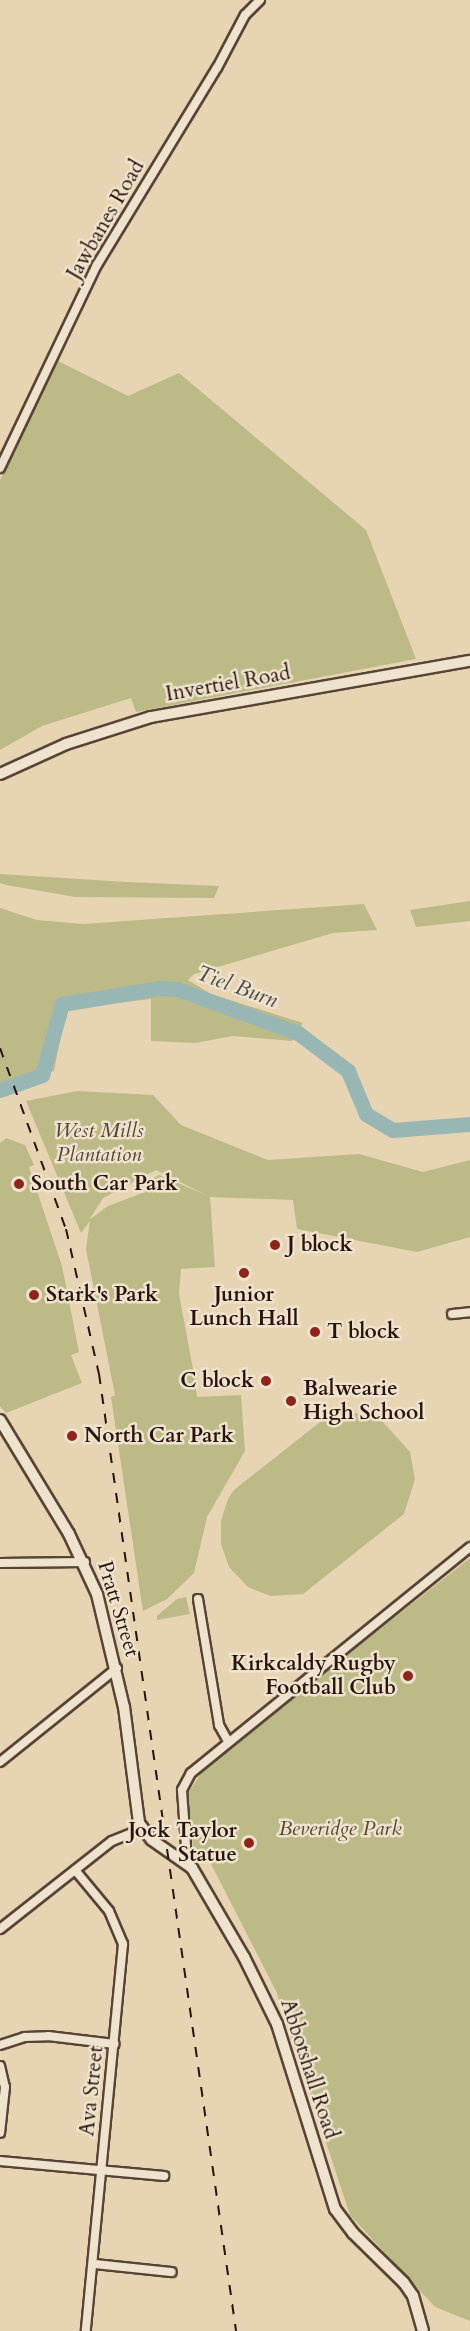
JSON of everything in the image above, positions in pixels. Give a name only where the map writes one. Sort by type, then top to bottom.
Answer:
[{"type":"main road","name":"Invertiel Road","points":[[0,774],[66,744],[151,717],[470,662]]},
{"type":"main road","name":"Pratt Street","points":[[0,1420],[85,1562],[105,1616],[117,1668],[141,1829]]},
{"type":"main road","name":"Abbotshall Road","points":[[141,1829],[192,1868],[272,2009],[335,2209],[353,2233],[404,2283],[423,2331]]},
{"type":"street","name":"Jawbanes Road","points":[[0,468],[97,265],[217,68],[245,15],[260,0]]},
{"type":"street","points":[[452,1314],[470,1312]]},
{"type":"street","points":[[181,1859],[186,1846],[182,1790],[191,1773],[470,1547]]},
{"type":"street","points":[[0,1563],[85,1562]]},
{"type":"street","points":[[198,1599],[219,1725],[228,1741]]},
{"type":"street","points":[[0,1762],[117,1668]]},
{"type":"street","points":[[0,1929],[112,1841],[141,1829]]},
{"type":"street","name":"Ava Street","points":[[75,1870],[109,1911],[123,1944],[116,2044],[86,2331]]},
{"type":"street","points":[[0,2045],[25,2037],[48,2036],[116,2044]]},
{"type":"street","points":[[0,2066],[5,2087],[0,2133]]},
{"type":"street","points":[[0,2161],[164,2176]]},
{"type":"street","points":[[94,2264],[172,2272]]},
{"type":"green space","points":[[56,360],[128,396],[179,373],[366,530],[416,659],[136,712],[131,698],[42,726],[0,750],[0,480]]},
{"type":"green space","points":[[0,874],[219,886],[214,898],[75,897],[6,885],[0,883]]},
{"type":"green space","points":[[470,901],[470,921],[416,927],[410,910]]},
{"type":"green space","points":[[364,904],[377,930],[333,933],[194,974],[188,980],[211,994],[303,1023],[292,1041],[233,1036],[195,1043],[151,1041],[151,999],[66,1009],[54,1071],[0,1092],[0,908],[37,920],[83,924]]},
{"type":"green space","name":"West Mills Plantation","points":[[77,1091],[153,1095],[181,1125],[268,1160],[359,1154],[423,1172],[470,1160],[470,1237],[417,1252],[297,1229],[293,1200],[210,1197],[215,1267],[181,1269],[179,1294],[196,1385],[180,1389],[196,1388],[197,1397],[241,1395],[245,1451],[207,1517],[194,1573],[167,1599],[143,1611],[111,1397],[115,1395],[86,1249],[90,1221],[81,1233],[26,1101]],"holes":[[[156,1170],[206,1195],[159,1175],[150,1180],[145,1192],[108,1206],[89,1220],[103,1198]]]},
{"type":"green space","name":"Stark's Park","points":[[6,1138],[25,1145],[34,1165],[29,1167],[62,1266],[79,1352],[71,1355],[82,1383],[6,1413],[0,1406],[0,1143]]},
{"type":"green space","points":[[356,1413],[383,1422],[410,1452],[415,1479],[404,1514],[303,1594],[270,1596],[248,1587],[229,1567],[221,1544],[221,1521],[228,1499],[234,1490],[320,1422]]},
{"type":"green space","name":"Beveridge Park","points":[[470,1558],[470,2321],[435,2307],[350,2215],[276,1991],[208,1858],[193,1846],[187,1795],[205,1767]]},
{"type":"green space","points":[[186,1597],[190,1614],[157,1620],[157,1616],[177,1599]]},
{"type":"waterway","name":"Tiel Burn","points":[[0,1090],[42,1075],[62,1004],[160,988],[177,989],[298,1033],[348,1071],[366,1114],[393,1130],[470,1124]]},
{"type":"railway","points":[[0,1048],[66,1229],[99,1374],[236,2331]]},
{"type":"place","name":"South Car Park","points":[[19,1184]]},
{"type":"place","name":"J block","points":[[275,1245]]},
{"type":"place","name":"Junior Lunch Hall","points":[[244,1273]]},
{"type":"place","name":"Stark's Park","points":[[34,1295]]},
{"type":"place","name":"T block","points":[[315,1332]]},
{"type":"place","name":"C block","points":[[266,1381]]},
{"type":"place","name":"Balwearie High School","points":[[291,1401]]},
{"type":"place","name":"North Car Park","points":[[72,1436]]},
{"type":"place","name":"Kirkcaldy Rugby Football Club","points":[[408,1676]]},
{"type":"place","name":"Jock Taylor Statue","points":[[249,1843]]}]
